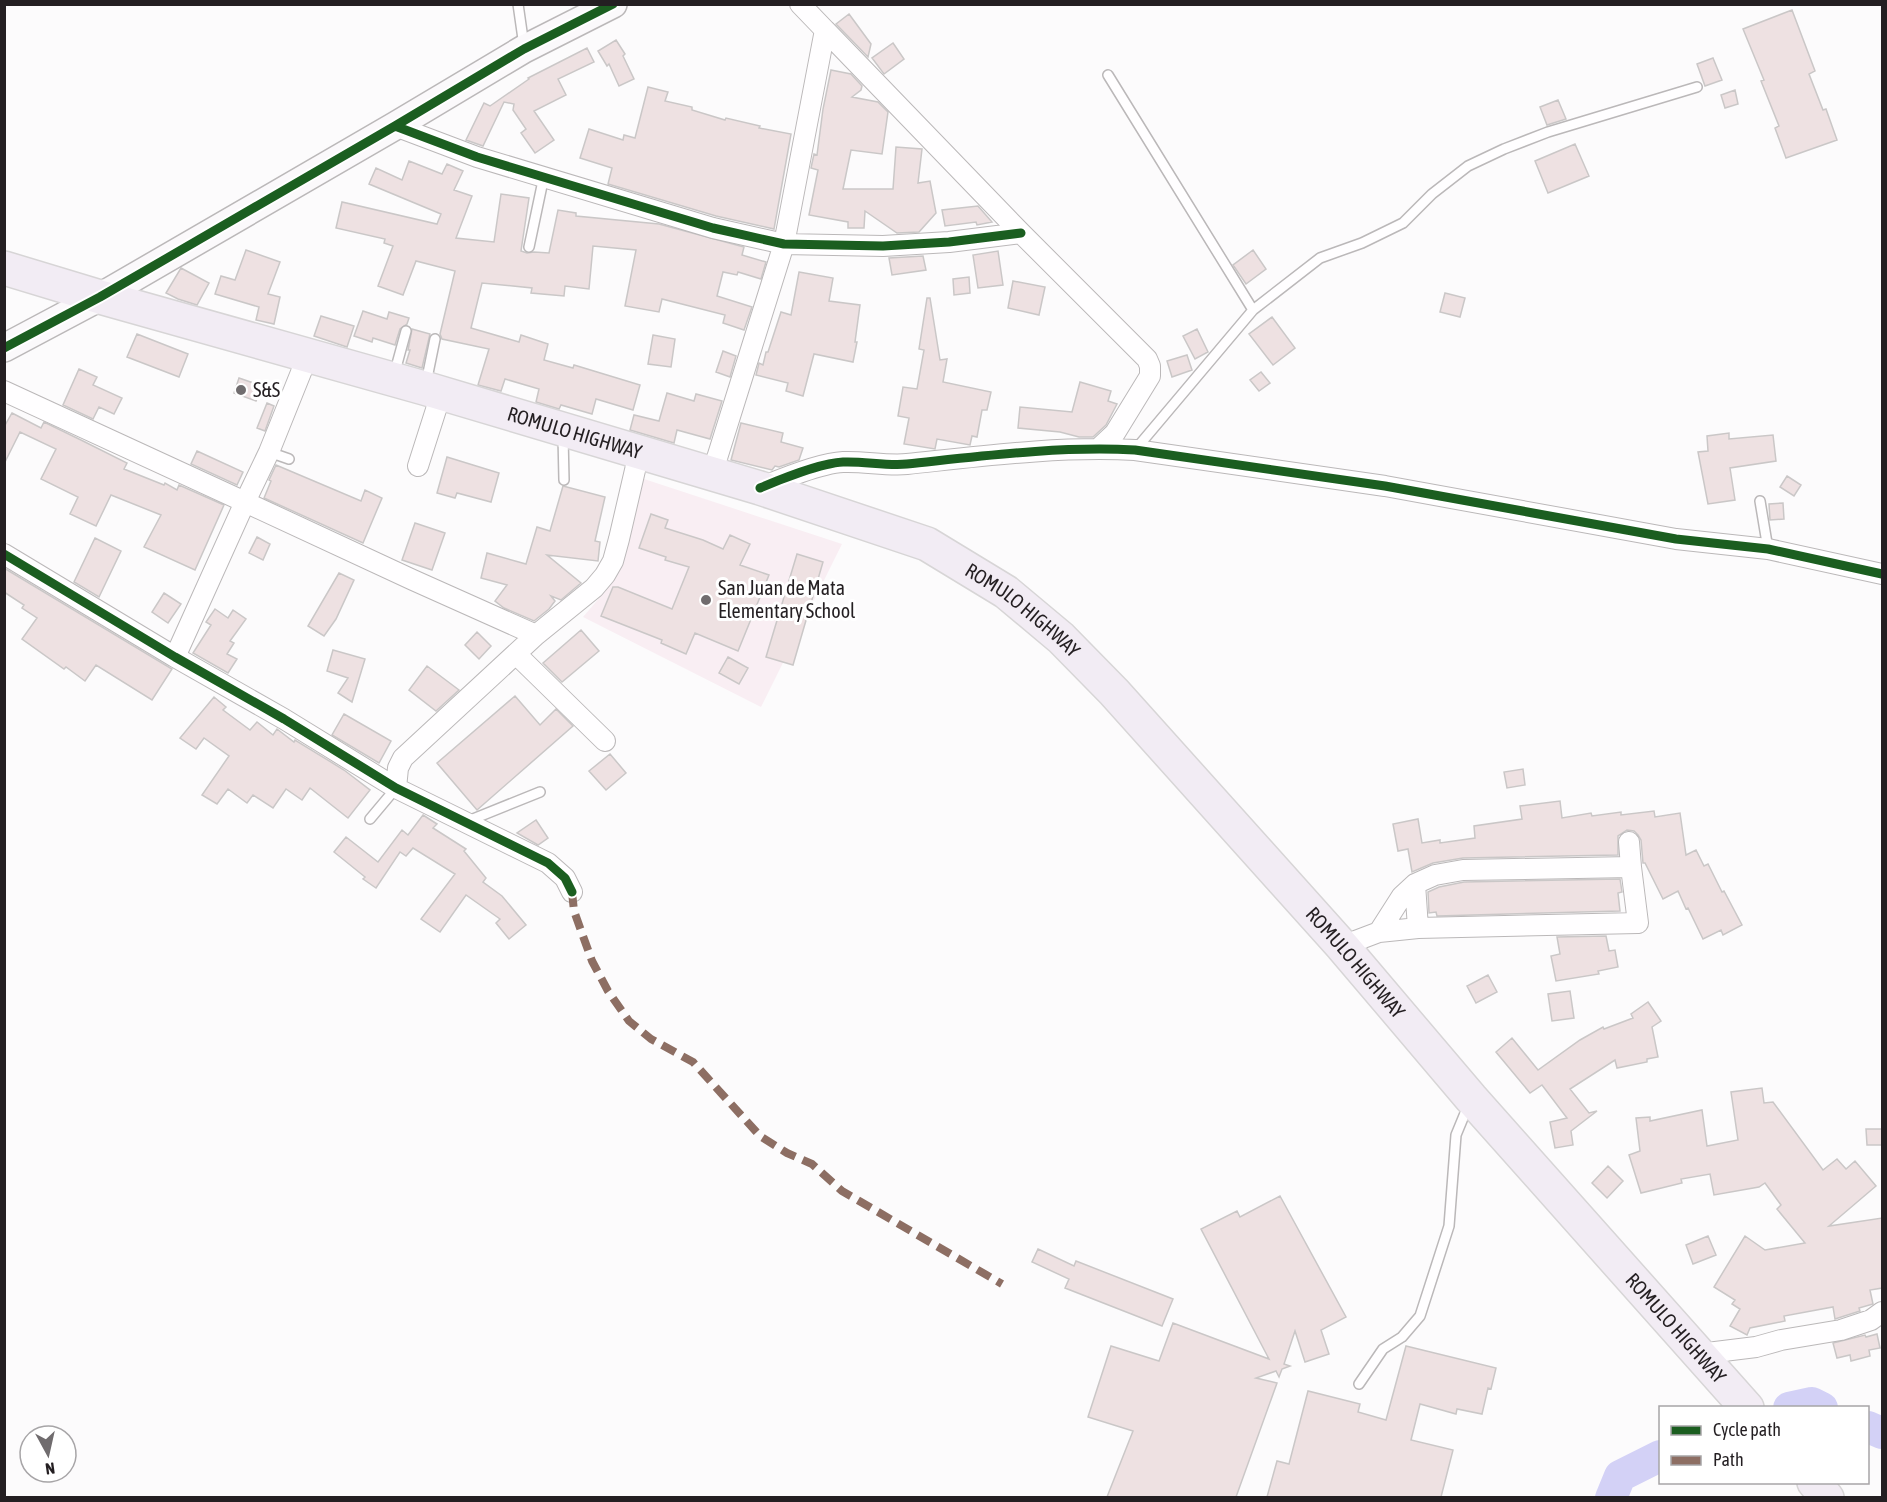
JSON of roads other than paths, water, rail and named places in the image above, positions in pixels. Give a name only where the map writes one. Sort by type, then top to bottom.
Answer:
[{"type":"highway","name":"ROMULO HIGHWAY","points":[[4,268],[392,379],[760,488],[927,544],[1005,592],[1061,638],[1114,692],[1342,946],[1471,1098],[1746,1406]]},
{"type":"highway","points":[[1816,1484],[1827,1497]]},
{"type":"street","points":[[4,348],[100,297],[524,49],[613,4]]},
{"type":"street","points":[[800,4],[1021,233],[1143,354],[1150,366],[1150,376],[1115,433],[1099,448]]},
{"type":"street","points":[[712,474],[784,244],[825,30]]},
{"type":"street","points":[[395,126],[477,157],[712,228],[784,244],[883,246],[949,242],[1021,233]]},
{"type":"street","points":[[175,657],[269,452],[308,355]]},
{"type":"street","points":[[4,391],[536,635]]},
{"type":"street","points":[[418,466],[433,391]]},
{"type":"street","points":[[760,488],[840,462],[898,465],[971,456],[1099,448],[1135,450],[1385,486],[1676,539],[1768,549],[1882,574]]},
{"type":"street","points":[[396,788],[398,768],[403,758],[536,635],[594,588],[613,561],[639,453]]},
{"type":"street","points":[[4,554],[175,657],[284,719],[396,788],[548,863],[565,878],[572,892]]},
{"type":"street","points":[[516,654],[604,741]]},
{"type":"street","points":[[1342,946],[1379,932],[1418,928],[1638,923],[1635,868],[1629,842]]},
{"type":"street","points":[[1379,932],[1402,896],[1415,884],[1435,875],[1463,870],[1635,868]]},
{"type":"street","points":[[1415,884],[1418,928]]},
{"type":"street","points":[[1705,1361],[1781,1340],[1840,1330],[1870,1320],[1882,1312]]},
{"type":"lane","points":[[518,4],[524,49]]},
{"type":"lane","points":[[1108,75],[1253,310]]},
{"type":"lane","points":[[1135,450],[1253,310],[1320,258],[1362,243],[1403,223],[1432,194],[1468,166],[1548,132],[1697,87]]},
{"type":"lane","points":[[529,247],[544,176]]},
{"type":"lane","points":[[392,379],[406,331]]},
{"type":"lane","points":[[433,391],[435,339]]},
{"type":"lane","points":[[563,430],[564,480]]},
{"type":"lane","points":[[269,452],[288,459]]},
{"type":"lane","points":[[1760,501],[1768,549]]},
{"type":"lane","points":[[370,819],[396,788]]},
{"type":"lane","points":[[466,822],[540,792]]},
{"type":"lane","points":[[1359,1384],[1383,1349],[1402,1337],[1420,1316],[1449,1226],[1456,1135],[1471,1098]]},
{"type":"waterway","points":[[1798,1406],[1812,1403],[1818,1406]]},
{"type":"waterway","points":[[1869,1427],[1882,1433]]},
{"type":"waterway","points":[[1611,1498],[1620,1476],[1659,1456]]},
{"type":"place","name":"S&S","points":[[241,390]]},
{"type":"place","name":"San Juan de Mata Elementary School","points":[[706,600]]}]
